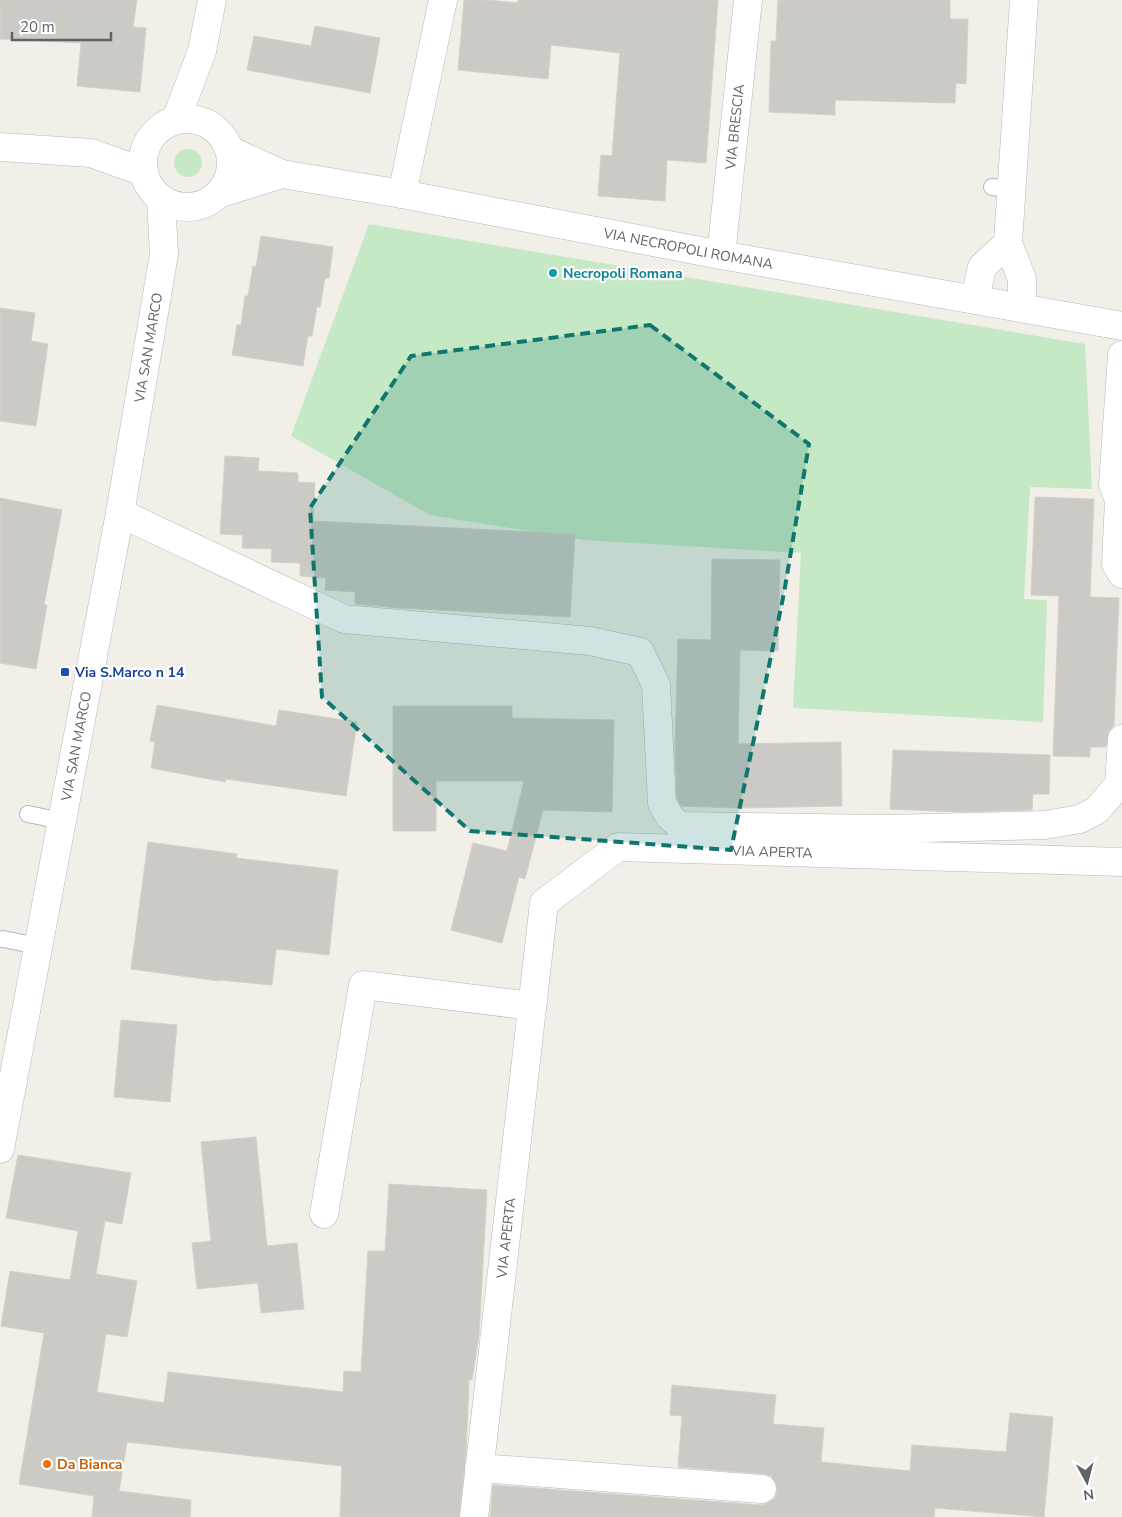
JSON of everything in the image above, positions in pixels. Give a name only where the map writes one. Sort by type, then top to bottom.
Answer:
[{"type":"street","points":[[176,120],[202,51],[212,0]]},
{"type":"street","points":[[402,194],[443,0]]},
{"type":"street","name":"VIA BRESCIA","points":[[721,255],[748,0]]},
{"type":"street","points":[[1022,307],[1022,279],[1008,243],[1002,188],[1024,0]]},
{"type":"street","points":[[202,51],[207,123]]},
{"type":"street","points":[[194,119],[207,123],[223,136],[231,151],[230,178],[221,193],[207,204],[188,208],[174,206],[161,200],[150,188],[144,172],[144,154],[149,140],[158,129],[176,120],[194,119]]},
{"type":"street","points":[[91,154],[149,140]]},
{"type":"street","points":[[0,147],[91,154],[144,172]]},
{"type":"street","name":"VIA NECROPOLI ROMANA","points":[[231,151],[282,174],[402,194],[721,255],[1122,326]]},
{"type":"street","name":"VIA NECROPOLI ROMANA","points":[[221,193],[282,174]]},
{"type":"street","name":"VIA SAN MARCO","points":[[0,1149],[120,513],[164,254],[161,200]]},
{"type":"street","name":"VIA SAN MARCO","points":[[164,254],[188,208]]},
{"type":"street","points":[[975,299],[982,268],[1008,243]]},
{"type":"street","points":[[1122,356],[1114,484],[1119,500],[1116,564],[1122,574]]},
{"type":"street","name":"VIA APERTA","points":[[120,513],[344,619],[590,641],[640,652],[656,685],[662,803],[669,816],[680,826],[885,830],[1045,825],[1080,819],[1097,810],[1119,784],[1122,739]]},
{"type":"street","name":"VIA APERTA","points":[[474,1517],[478,1468],[544,903],[618,847],[1122,862]]},
{"type":"street","points":[[324,1214],[363,985],[532,1006]]},
{"type":"street","points":[[478,1468],[762,1489]]},
{"type":"lane","points":[[28,814],[62,821]]},
{"type":"lane","points":[[3,940],[38,946]]},
{"type":"highlighted area","points":[[650,325],[809,444],[784,593],[731,850],[470,831],[322,697],[310,508],[411,356]]},
{"type":"green space","points":[[188,149],[198,153],[202,163],[198,173],[188,177],[178,173],[174,163],[178,153]]},
{"type":"green space","points":[[369,224],[1085,344],[1092,489],[1030,487],[1024,599],[1047,600],[1043,722],[793,708],[801,553],[584,540],[430,515],[291,436]]},
{"type":"building","points":[[0,0],[137,0],[133,27],[146,28],[140,92],[77,86],[81,43],[0,39]]},
{"type":"building","points":[[464,0],[518,3],[518,0],[718,0],[706,163],[667,160],[665,201],[598,196],[601,155],[612,156],[620,53],[551,45],[548,79],[458,70]]},
{"type":"building","points":[[778,0],[950,0],[950,19],[968,19],[966,84],[956,83],[955,103],[835,100],[835,115],[769,112],[771,41],[776,41]]},
{"type":"building","points":[[315,26],[380,38],[370,93],[247,70],[254,36],[311,46]]},
{"type":"building","points":[[261,236],[333,247],[329,278],[325,278],[312,336],[308,336],[303,366],[232,355],[237,325],[241,325],[245,296],[248,296],[253,266],[256,267]]},
{"type":"building","points":[[0,308],[35,313],[31,341],[48,344],[36,426],[0,421]]},
{"type":"building","points":[[225,456],[259,458],[258,471],[298,473],[298,482],[315,483],[313,521],[575,534],[570,617],[355,604],[355,592],[325,590],[326,578],[300,576],[300,563],[271,562],[272,549],[242,548],[243,535],[220,534]]},
{"type":"building","points":[[1035,497],[1094,499],[1090,597],[1119,598],[1114,725],[1109,731],[1106,747],[1090,747],[1090,757],[1053,756],[1059,596],[1031,595]]},
{"type":"building","points":[[0,498],[62,510],[44,605],[47,605],[36,669],[0,663]]},
{"type":"building","points":[[712,559],[780,560],[778,651],[740,650],[738,744],[841,742],[842,806],[740,808],[681,806],[677,799],[675,751],[678,639],[711,640]]},
{"type":"building","points":[[157,705],[276,726],[279,710],[357,722],[346,796],[226,779],[225,782],[151,768],[155,742],[150,741]]},
{"type":"building","points":[[393,706],[512,706],[512,718],[614,720],[612,812],[543,810],[525,879],[519,877],[502,943],[451,930],[473,843],[507,851],[524,781],[436,781],[436,831],[393,831]]},
{"type":"building","points":[[893,750],[1050,755],[1049,794],[1033,794],[1032,810],[959,812],[890,809]]},
{"type":"building","points":[[148,842],[237,854],[236,858],[338,870],[329,955],[276,949],[272,985],[219,981],[131,969]]},
{"type":"building","points":[[121,1020],[177,1025],[170,1102],[114,1097]]},
{"type":"building","points":[[256,1137],[267,1246],[297,1243],[304,1309],[261,1313],[258,1283],[197,1289],[192,1243],[211,1241],[201,1142]]},
{"type":"building","points":[[18,1155],[131,1173],[122,1224],[105,1221],[96,1274],[137,1281],[127,1337],[106,1334],[97,1392],[164,1403],[168,1372],[343,1392],[344,1371],[361,1372],[368,1251],[385,1251],[389,1184],[487,1190],[479,1335],[472,1380],[469,1380],[466,1453],[459,1517],[340,1517],[342,1466],[127,1442],[119,1491],[191,1500],[190,1517],[92,1517],[94,1496],[19,1484],[44,1333],[1,1326],[10,1271],[70,1280],[78,1231],[6,1218]]},
{"type":"building","points":[[672,1385],[776,1395],[773,1424],[824,1428],[821,1462],[910,1471],[912,1445],[1006,1452],[1010,1413],[1053,1417],[1044,1517],[935,1508],[934,1517],[490,1517],[493,1485],[761,1505],[775,1498],[777,1491],[776,1483],[771,1476],[678,1467],[682,1416],[670,1415]]},
{"type":"place","name":"Necropoli Romana","points":[[553,273]]},
{"type":"place","name":"Via S.Marco n 14","points":[[65,672]]},
{"type":"place","name":"Da Bianca","points":[[47,1464]]}]
